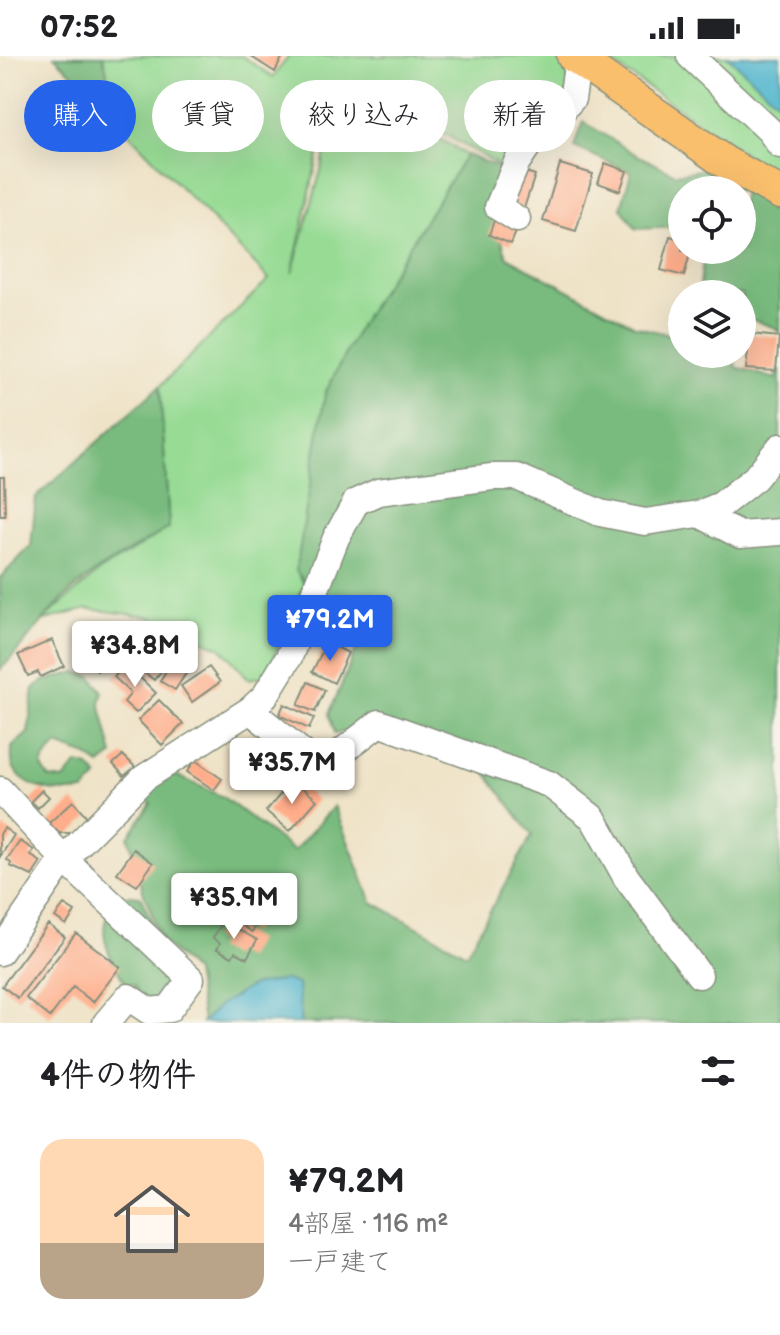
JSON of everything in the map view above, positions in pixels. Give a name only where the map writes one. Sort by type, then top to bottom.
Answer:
[{"type":"main road","points":[[576,58],[726,163],[780,193]]},
{"type":"street","points":[[690,56],[769,130],[780,145]]},
{"type":"street","points":[[517,219],[498,207],[517,162],[536,134],[572,99],[576,58]]},
{"type":"street","points":[[0,952],[64,859],[144,778],[250,710],[278,679],[336,538],[356,502],[378,492],[492,477],[517,477],[600,513],[645,522],[699,514],[721,505],[755,478],[780,447]]},
{"type":"street","points":[[699,514],[740,535],[780,532]]},
{"type":"street","points":[[250,710],[321,768],[379,723],[549,784],[593,818],[626,877],[699,975]]},
{"type":"street","points":[[0,790],[64,859],[191,979],[169,1009],[149,1011],[128,997],[106,1023]]},
{"type":"green space","points":[[54,56],[103,56],[106,80],[79,80]]},
{"type":"green space","points":[[102,56],[242,56],[273,77],[289,56],[554,56],[566,64],[568,80],[464,80],[464,145],[448,136],[448,80],[280,80],[280,152],[319,152],[292,273],[325,152],[448,152],[448,144],[466,155],[360,325],[297,571],[304,584],[266,676],[249,679],[221,648],[147,616],[87,609],[41,621],[101,570],[169,528],[160,386],[269,279],[136,141],[136,80],[106,79]]},
{"type":"green space","points":[[602,56],[780,56],[780,175],[775,174]]},
{"type":"green space","points":[[584,122],[633,153],[675,174],[706,169],[720,176],[668,176],[668,228],[636,229],[621,208],[631,172],[576,148]]},
{"type":"green space","points":[[476,152],[523,152],[509,171]]},
{"type":"green space","points":[[466,155],[509,171],[495,218],[507,257],[635,326],[668,334],[668,368],[739,368],[776,379],[780,369],[780,1023],[302,1023],[286,981],[253,985],[203,1022],[195,972],[163,943],[143,891],[128,837],[151,803],[142,793],[163,778],[178,776],[223,797],[294,851],[334,806],[372,902],[466,954],[532,835],[472,754],[381,721],[335,734],[329,714],[356,650],[351,633],[288,624],[306,584],[296,571],[325,393],[360,325]]},
{"type":"green space","points":[[756,193],[780,210],[780,333],[756,321],[756,280],[701,280],[702,264],[756,264]]},
{"type":"green space","points":[[160,386],[169,528],[115,559],[77,586],[0,670],[0,578],[31,546],[36,497]]},
{"type":"green space","points":[[76,672],[91,676],[103,692],[100,703],[113,755],[100,765],[87,756],[57,745],[45,758],[42,767],[49,778],[64,780],[77,764],[89,767],[98,777],[84,791],[65,792],[34,786],[18,774],[12,764],[12,747],[28,733],[34,688],[44,681]]},
{"type":"green space","points":[[128,895],[140,896],[168,958],[164,978],[168,989],[157,1008],[144,1004],[134,985],[126,984],[105,940],[105,921],[109,913]]},
{"type":"water","points":[[727,56],[780,56],[780,104]]},
{"type":"water","points":[[286,980],[298,984],[301,1023],[202,1023],[220,1005],[253,985]]},
{"type":"building","points":[[250,56],[283,56],[275,72]]},
{"type":"building","points":[[605,163],[627,171],[620,191],[598,183]]},
{"type":"building","points":[[560,164],[593,174],[576,231],[543,221]]},
{"type":"building","points":[[522,171],[535,175],[524,208],[511,203]]},
{"type":"building","points":[[495,218],[518,227],[511,244],[489,235]]},
{"type":"building","points":[[668,244],[668,264],[687,264],[684,276],[661,270]]},
{"type":"building","points":[[756,335],[779,337],[776,371],[746,369],[756,368]]},
{"type":"building","points":[[0,477],[4,477],[5,516],[0,516]]},
{"type":"building","points":[[118,622],[133,645],[97,671],[81,648]]},
{"type":"building","points":[[52,640],[64,666],[41,677],[38,672],[28,676],[18,655]]},
{"type":"building","points":[[327,642],[348,653],[334,683],[312,672]]},
{"type":"building","points":[[148,657],[163,669],[154,680],[139,668]]},
{"type":"building","points":[[174,657],[191,666],[175,690],[160,681]]},
{"type":"building","points":[[126,664],[156,693],[136,713],[124,702],[131,693],[114,677]]},
{"type":"building","points":[[209,667],[220,682],[192,702],[181,686]]},
{"type":"building","points":[[308,682],[325,690],[315,712],[298,705]]},
{"type":"building","points":[[159,700],[183,724],[162,745],[138,720]]},
{"type":"building","points":[[284,704],[314,718],[309,729],[279,715]]},
{"type":"building","points":[[123,755],[135,767],[124,776],[113,764]]},
{"type":"building","points":[[195,760],[222,779],[214,790],[187,772]]},
{"type":"building","points":[[293,780],[317,800],[290,831],[266,811]]},
{"type":"building","points":[[42,790],[49,797],[38,808],[31,801]]},
{"type":"building","points":[[73,801],[88,818],[71,833],[59,833],[49,823]]},
{"type":"building","points":[[4,828],[14,835],[0,857],[0,834]]},
{"type":"building","points":[[20,841],[34,850],[30,855],[41,862],[32,876],[10,866],[7,860]]},
{"type":"building","points":[[134,849],[153,863],[137,886],[117,873]]},
{"type":"building","points":[[242,903],[262,917],[252,932],[232,918]]},
{"type":"building","points":[[64,905],[75,912],[66,925],[55,917]]},
{"type":"building","points":[[223,921],[257,940],[247,958],[235,952],[232,957],[217,949],[220,943],[213,938]]},
{"type":"building","points":[[48,924],[65,937],[18,998],[2,986]]},
{"type":"building","points":[[76,933],[120,967],[93,1002],[73,987],[50,1017],[26,998]]}]
